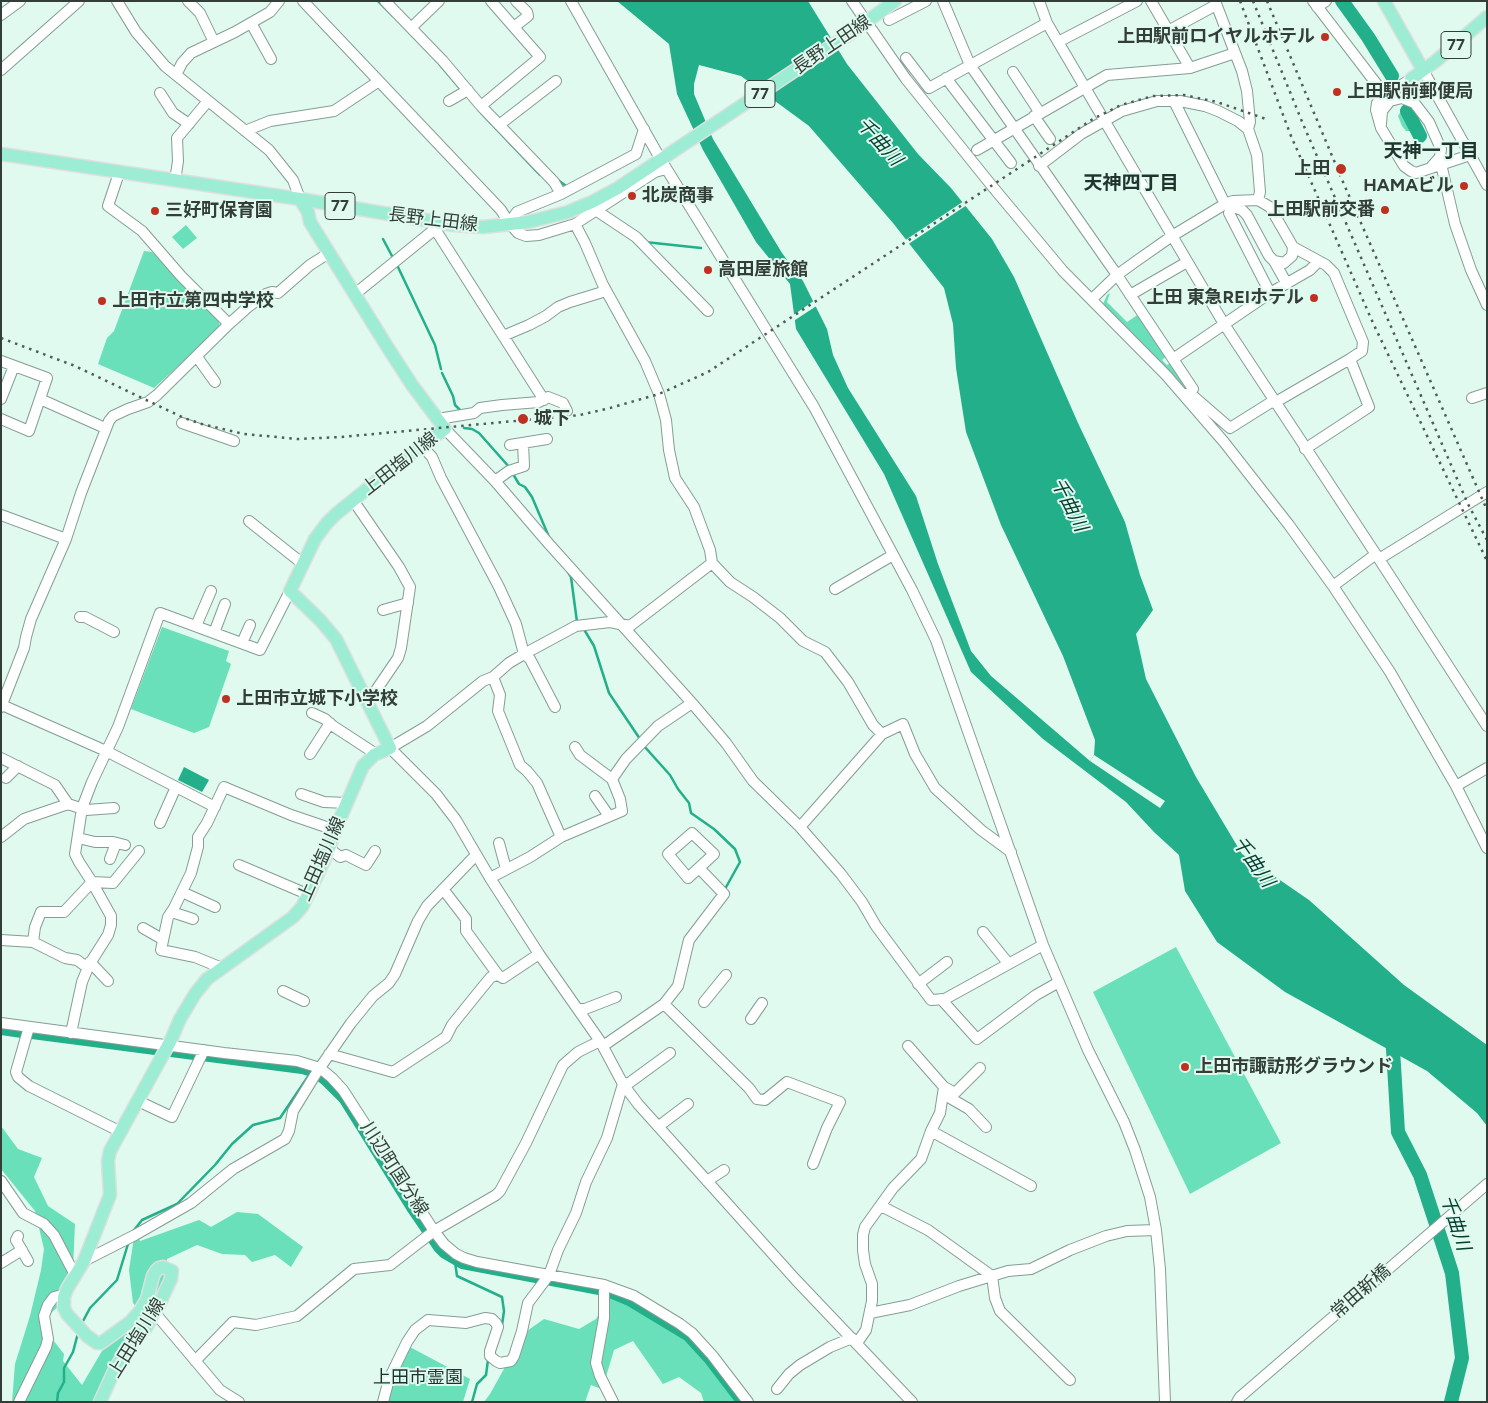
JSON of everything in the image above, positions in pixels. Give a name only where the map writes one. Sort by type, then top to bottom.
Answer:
[{"type":"main road","name":"長野上田線","points":[[1,154],[300,199],[435,226],[483,227],[542,220],[592,202],[664,162],[895,1]]},
{"type":"main road","name":"77","points":[[1384,1],[1423,70],[1436,62],[1487,17]]},
{"type":"main road","points":[[1411,79],[1423,70]]},
{"type":"main road","name":"上田塩川線","points":[[290,591],[320,530],[353,500],[445,430],[407,378],[310,222],[308,212],[300,199]]},
{"type":"main road","points":[[290,591],[320,620],[336,639],[390,748]]},
{"type":"main road","name":"上田塩川線","points":[[100,1402],[114,1368],[127,1349],[145,1329],[155,1313],[171,1279],[172,1271],[166,1267],[159,1268],[156,1271],[152,1276],[147,1299],[140,1311],[130,1322],[101,1343],[97,1343],[87,1336],[67,1314],[64,1308],[64,1297],[84,1261],[110,1195],[108,1161],[110,1151],[180,1019],[196,994],[207,979],[293,917],[302,907],[328,852],[335,830],[363,766],[376,754],[390,748]]},
{"type":"street","points":[[1,15],[20,1]]},
{"type":"street","points":[[1,70],[79,1]]},
{"type":"street","points":[[117,1],[136,32],[155,56],[269,150],[284,166],[293,180],[300,199]]},
{"type":"street","points":[[188,1],[200,13],[214,42]]},
{"type":"street","points":[[176,75],[182,63],[192,53],[270,12],[279,1]]},
{"type":"street","points":[[303,1],[501,210],[518,233],[526,236],[539,235],[575,224],[656,172],[664,162]]},
{"type":"street","points":[[385,1],[444,60],[481,106],[554,182],[561,194]]},
{"type":"street","points":[[412,27],[438,1]]},
{"type":"street","points":[[481,106],[540,57],[491,1]]},
{"type":"street","points":[[514,27],[528,16],[527,12],[516,1]]},
{"type":"street","points":[[571,1],[644,129],[814,407],[936,640],[1044,945],[1088,1050],[1124,1122],[1150,1197],[1160,1269],[1165,1402]]},
{"type":"street","points":[[852,1],[906,79],[992,186],[1063,271],[1182,394],[1224,442],[1333,586],[1390,672],[1456,786],[1487,848]]},
{"type":"street","points":[[889,20],[926,1]]},
{"type":"street","points":[[943,1],[970,65],[1117,275],[1193,389]]},
{"type":"street","points":[[1039,1],[1047,24],[1224,324],[1487,726]]},
{"type":"street","points":[[1058,42],[1137,1]]},
{"type":"street","points":[[1151,1],[1190,68]]},
{"type":"street","points":[[1168,30],[1216,3],[1248,91],[1250,122],[1248,128],[1257,155],[1260,192],[1249,208],[1247,216]]},
{"type":"street","points":[[1318,3],[1385,95]]},
{"type":"street","points":[[251,23],[271,59]]},
{"type":"street","points":[[906,58],[929,88],[1047,24]]},
{"type":"street","points":[[978,150],[1107,75],[1190,68],[1235,53]]},
{"type":"street","points":[[1423,70],[1487,185]]},
{"type":"street","points":[[1013,72],[1050,139]]},
{"type":"street","points":[[946,78],[1011,163]]},
{"type":"street","points":[[1411,79],[1380,99],[1376,108],[1376,116],[1381,128],[1406,168],[1416,173],[1470,155]]},
{"type":"street","points":[[1410,97],[1411,79]]},
{"type":"street","points":[[499,125],[556,81]]},
{"type":"street","points":[[245,131],[270,121],[334,111],[379,82]]},
{"type":"street","points":[[1398,87],[1404,88],[1426,117],[1441,149],[1448,157],[1458,159]]},
{"type":"street","points":[[450,101],[468,90]]},
{"type":"street","points":[[160,93],[174,113],[189,124]]},
{"type":"street","points":[[1381,128],[1381,114],[1388,103],[1400,98],[1410,97]]},
{"type":"street","points":[[175,181],[178,162],[177,138],[208,101]]},
{"type":"street","points":[[1174,101],[1270,293]]},
{"type":"street","points":[[1039,166],[1081,134],[1122,111],[1146,103],[1180,101],[1205,106],[1230,116],[1248,128]]},
{"type":"street","points":[[509,223],[517,212],[561,194],[636,154],[644,129]]},
{"type":"street","points":[[1441,149],[1436,165],[1455,224],[1487,305]]},
{"type":"street","points":[[119,173],[108,206],[142,231],[181,276],[229,324]]},
{"type":"street","points":[[1092,300],[1117,275],[1172,236],[1227,208],[1240,199],[1256,200],[1270,207],[1275,214],[1293,247],[1293,252],[1290,259],[1284,263],[1274,261]]},
{"type":"street","points":[[1227,208],[1242,210],[1247,216],[1268,256],[1274,261],[1287,284]]},
{"type":"street","points":[[597,211],[636,236],[708,311]]},
{"type":"street","points":[[575,224],[606,291],[641,353],[659,394],[666,420],[669,450],[675,478],[696,512],[710,550],[712,563],[730,582],[766,608],[803,641],[826,652],[848,682],[873,725],[882,734]]},
{"type":"street","points":[[355,294],[435,226],[544,400]]},
{"type":"street","points":[[1245,244],[1259,238]]},
{"type":"street","points":[[1182,394],[1192,395],[1230,428],[1362,351],[1363,342],[1331,269],[1293,247]]},
{"type":"street","points":[[215,807],[106,751],[2,706],[24,648],[31,619],[66,538],[105,428],[113,416],[148,402],[248,307],[266,294],[278,293],[310,264],[329,253]]},
{"type":"street","points":[[1130,295],[1187,262]]},
{"type":"street","points":[[1173,359],[1270,293],[1310,270],[1318,262]]},
{"type":"street","points":[[1476,281],[1487,279]]},
{"type":"street","points":[[504,336],[546,316],[558,307],[606,291]]},
{"type":"street","points":[[197,357],[215,382]]},
{"type":"street","points":[[1306,449],[1369,407],[1350,359]]},
{"type":"street","points":[[1,361],[47,378],[29,431],[1,420]]},
{"type":"street","points":[[1,400],[14,366]]},
{"type":"street","points":[[1472,398],[1487,393]]},
{"type":"street","points":[[438,419],[474,413],[480,408],[502,404],[539,402],[548,397],[563,403],[567,411]]},
{"type":"street","points":[[40,399],[105,428]]},
{"type":"street","points":[[182,423],[234,441]]},
{"type":"street","points":[[445,430],[495,481],[692,703],[726,743],[753,781],[800,827],[857,895],[876,926],[931,1000],[945,999],[1044,945]]},
{"type":"street","points":[[510,445],[547,440]]},
{"type":"street","points":[[495,481],[509,471],[524,466],[523,443]]},
{"type":"street","points":[[422,446],[432,458],[499,587],[516,624],[524,654],[530,659],[554,707]]},
{"type":"street","points":[[1333,586],[1487,492]]},
{"type":"street","points":[[353,500],[399,567],[410,587],[402,648],[398,658],[368,702]]},
{"type":"street","points":[[1,515],[66,538]]},
{"type":"street","points":[[249,521],[303,564]]},
{"type":"street","points":[[834,589],[893,555]]},
{"type":"street","points":[[712,563],[630,626],[610,622],[576,626],[524,654],[509,663],[493,677],[483,681],[427,726],[390,748],[436,794],[456,820],[490,878],[539,954],[602,1043],[623,1084],[638,1104],[796,1280],[912,1402]]},
{"type":"street","points":[[196,626],[211,591]]},
{"type":"street","points":[[70,1033],[82,982],[89,965],[108,935],[112,925],[111,916],[75,854],[82,808],[118,727],[160,613],[260,650],[290,591]]},
{"type":"street","points":[[383,610],[408,603]]},
{"type":"street","points":[[214,633],[226,604]]},
{"type":"street","points":[[80,617],[85,617],[114,632]]},
{"type":"street","points":[[242,643],[250,625]]},
{"type":"street","points":[[493,677],[500,695],[498,711],[520,765],[537,783],[561,837]]},
{"type":"street","points":[[612,779],[626,759],[658,726],[692,703]]},
{"type":"street","points":[[312,713],[325,719],[376,754]]},
{"type":"street","points":[[310,754],[330,723]]},
{"type":"street","points":[[800,827],[882,734],[903,724],[915,754],[935,788],[981,830],[1011,852]]},
{"type":"street","points":[[490,878],[530,857],[561,837],[622,811],[620,799],[612,779],[580,755],[575,747]]},
{"type":"street","points":[[1,758],[55,785],[68,804]]},
{"type":"street","points":[[6,778],[18,766]]},
{"type":"street","points":[[1456,786],[1487,768]]},
{"type":"street","points":[[160,823],[176,787]]},
{"type":"street","points":[[222,968],[195,956],[161,950],[168,917],[182,892],[195,860],[198,837],[224,788],[291,815],[335,830]]},
{"type":"street","points":[[301,794],[324,802],[347,803]]},
{"type":"street","points":[[596,796],[609,816]]},
{"type":"street","points":[[1,837],[24,820],[68,804],[86,810],[114,808]]},
{"type":"street","points":[[692,833],[714,854],[699,868],[688,878],[668,854],[692,833]]},
{"type":"street","points":[[78,838],[94,842],[121,844],[110,860]]},
{"type":"street","points":[[499,843],[506,869]]},
{"type":"street","points":[[33,942],[35,927],[41,912],[64,912],[92,882],[113,883],[139,851]]},
{"type":"street","points":[[328,852],[334,852],[340,857],[346,855],[366,865],[374,852]]},
{"type":"street","points":[[84,1261],[192,1203],[225,1175],[285,1139],[289,1131],[293,1111],[329,1054],[373,996],[389,983],[426,906],[476,854]]},
{"type":"street","points":[[239,864],[307,894]]},
{"type":"street","points":[[196,1361],[232,1322],[256,1325],[297,1316],[354,1270],[390,1265],[434,1231],[500,1192],[564,1065],[578,1052],[602,1043],[664,1004],[678,986],[689,940],[724,894],[699,868]]},
{"type":"street","points":[[443,889],[466,919],[466,931],[498,975],[503,978],[539,954]]},
{"type":"street","points":[[182,892],[215,907]]},
{"type":"street","points":[[172,912],[193,919]]},
{"type":"street","points":[[142,928],[162,939]]},
{"type":"street","points":[[983,932],[1008,963]]},
{"type":"street","points":[[1,940],[33,942],[64,958],[77,960],[89,965],[108,981]]},
{"type":"street","points":[[918,984],[947,962]]},
{"type":"street","points":[[329,1054],[393,1072],[446,1037],[452,1025],[491,977],[498,975]]},
{"type":"street","points":[[704,1002],[726,975]]},
{"type":"street","points":[[942,999],[977,1039],[1036,995],[1059,982]]},
{"type":"street","points":[[283,991],[304,1001]]},
{"type":"street","points":[[578,1010],[616,997]]},
{"type":"street","points":[[751,1019],[762,1003]]},
{"type":"street","points":[[664,1004],[757,1099],[766,1100],[787,1082],[840,1102],[813,1164]]},
{"type":"street","name":"川辺町国分線","points":[[1,1023],[167,1046],[297,1061],[332,1078],[343,1090],[444,1244],[464,1258],[545,1279],[604,1285],[634,1296],[686,1329],[712,1355],[748,1402]]},
{"type":"street","points":[[29,1027],[16,1072],[18,1077],[29,1086],[121,1132]]},
{"type":"street","points":[[908,1046],[944,1091],[969,1109],[986,1127]]},
{"type":"street","points":[[138,1101],[172,1117],[204,1050]]},
{"type":"street","points":[[623,1084],[629,1083],[670,1053]]},
{"type":"street","points":[[944,1091],[955,1092],[980,1068]]},
{"type":"street","points":[[383,1402],[388,1379],[407,1342],[415,1330],[428,1320],[466,1323],[492,1318],[498,1327],[490,1356],[500,1362],[511,1361],[522,1331],[528,1304],[545,1279],[576,1213],[586,1182],[607,1138],[623,1084]]},
{"type":"street","points":[[777,1389],[789,1374],[800,1365],[830,1347],[855,1341],[866,1330],[870,1313],[872,1284],[865,1264],[863,1250],[865,1227],[893,1188],[921,1159],[940,1113],[944,1091]]},
{"type":"street","points":[[659,1126],[688,1104]]},
{"type":"street","points":[[931,1131],[1030,1186]]},
{"type":"street","points":[[707,1181],[724,1170]]},
{"type":"street","points":[[1,1181],[23,1213],[44,1224],[54,1235],[75,1275]]},
{"type":"street","name":"常田新橋","points":[[1237,1402],[1240,1397],[1487,1184]]},
{"type":"street","points":[[881,1206],[928,1230],[992,1276],[995,1298],[1000,1311],[1070,1380]]},
{"type":"street","points":[[870,1313],[910,1304],[1008,1271],[1030,1269],[1106,1236],[1127,1231],[1156,1230]]},
{"type":"street","points":[[18,1236],[16,1240],[28,1261]]},
{"type":"street","points":[[1,1262],[22,1250]]},
{"type":"street","points":[[604,1285],[604,1318],[596,1363],[600,1376],[613,1402]]},
{"type":"street","points":[[19,1402],[46,1347],[48,1339],[44,1316],[48,1305],[54,1297],[64,1297]]},
{"type":"street","points":[[155,1313],[220,1390],[239,1402]]},
{"type":"green space","points":[[1405,111],[1412,112],[1420,123],[1420,129],[1406,131],[1398,116]]},
{"type":"green space","points":[[186,225],[197,238],[183,249],[172,237]]},
{"type":"green space","points":[[144,251],[152,252],[219,321],[220,328],[154,388],[98,364],[107,338],[114,331]]},
{"type":"green space","points":[[1110,293],[1107,302],[1127,322],[1139,314],[1167,356],[1162,360],[1167,365],[1172,362],[1188,387],[1179,384],[1103,304]]},
{"type":"green space","points":[[162,627],[229,651],[226,661],[231,664],[209,727],[194,733],[131,709]]},
{"type":"green space","name":"上田市諏訪形グラウンド","points":[[1176,947],[1281,1143],[1190,1194],[1093,992]]},
{"type":"green space","points":[[1,1126],[18,1149],[42,1158],[34,1177],[48,1206],[75,1224],[73,1269],[58,1307],[49,1318],[49,1324],[53,1340],[64,1354],[63,1361],[82,1385],[102,1351],[142,1314],[133,1303],[129,1270],[134,1238],[138,1237],[140,1241],[199,1220],[211,1227],[237,1212],[258,1214],[303,1247],[291,1267],[275,1255],[252,1262],[245,1255],[222,1254],[197,1245],[167,1259],[168,1278],[98,1402],[12,1402],[15,1364],[30,1316],[44,1249],[35,1211],[1,1169]]},
{"type":"green space","points":[[609,1296],[628,1304],[675,1330],[686,1339],[707,1361],[738,1402],[704,1402],[701,1393],[679,1377],[663,1384],[633,1341],[614,1350],[604,1390],[591,1385],[585,1402],[484,1402],[524,1333],[544,1319],[579,1329],[596,1319]]},
{"type":"green space","name":"上田市霊園","points":[[408,1346],[470,1379],[463,1402],[388,1402],[391,1382]]},
{"type":"water","points":[[617,1],[808,1],[847,64],[918,154],[951,188],[992,239],[1014,277],[1078,423],[1125,522],[1140,575],[1153,610],[1136,634],[1146,679],[1196,777],[1242,854],[1309,900],[1404,985],[1487,1045],[1487,1126],[1477,1113],[1427,1071],[1285,992],[1217,942],[1185,891],[1179,855],[1126,802],[1043,739],[971,672],[884,474],[796,329],[790,284],[756,242],[703,150],[677,94],[669,44]],"holes":[[[699,65],[741,76],[809,126],[893,223],[944,288],[953,324],[956,368],[966,432],[1001,525],[1063,656],[1095,740],[1094,755],[1090,761],[991,676],[971,651],[938,564],[916,496],[848,388],[833,355],[827,329],[803,281],[782,253],[713,139],[694,94],[694,84]]]},
{"type":"water","points":[[184,767],[209,780],[202,792],[178,780]]},
{"type":"pier","points":[[964,201],[967,205],[907,245],[904,241]]},
{"type":"pier","points":[[815,300],[818,305],[792,322],[792,316]]},
{"type":"pier","points":[[1094,755],[1165,801],[1160,808],[1090,761]]},
{"type":"waterway","points":[[378,1],[393,16]]},
{"type":"waterway","points":[[1342,1],[1368,37],[1392,76]]},
{"type":"waterway","points":[[440,65],[462,91]]},
{"type":"waterway","points":[[1407,111],[1420,136]]},
{"type":"waterway","points":[[482,114],[540,175]]},
{"type":"waterway","points":[[558,180],[566,186]]},
{"type":"waterway","points":[[383,239],[392,256]]},
{"type":"waterway","points":[[645,242],[701,248]]},
{"type":"waterway","points":[[397,265],[435,345],[441,369]]},
{"type":"waterway","points":[[442,373],[453,396],[455,405],[461,411]]},
{"type":"waterway","points":[[464,428],[472,429],[479,433],[510,468]]},
{"type":"waterway","points":[[513,474],[519,484],[525,487],[532,497],[549,537]]},
{"type":"waterway","points":[[568,572],[571,577],[577,622]]},
{"type":"waterway","points":[[585,631],[594,646],[609,693],[640,739]]},
{"type":"waterway","points":[[644,746],[670,775],[689,803],[691,813],[714,829],[735,849],[740,862],[725,889]]},
{"type":"waterway","points":[[1,1031],[22,1034]]},
{"type":"waterway","name":"千曲川","points":[[1392,1033],[1398,1132],[1420,1175],[1452,1273],[1462,1358],[1451,1402]]},
{"type":"waterway","points":[[32,1035],[155,1051]]},
{"type":"waterway","points":[[171,1053],[302,1070],[315,1074],[343,1100],[410,1208],[443,1254],[462,1265],[599,1291]]},
{"type":"waterway","points":[[131,1234],[142,1220],[177,1204],[215,1165],[232,1144],[253,1125],[280,1118],[311,1072]]},
{"type":"waterway","points":[[82,1323],[90,1308],[117,1280],[128,1244]]},
{"type":"waterway","points":[[455,1262],[457,1276],[502,1297],[504,1311],[502,1325]]},
{"type":"waterway","points":[[610,1294],[629,1302],[687,1337],[708,1360],[740,1402]]},
{"type":"waterway","points":[[57,1402],[58,1393],[64,1382],[64,1368],[73,1352],[78,1333]]},
{"type":"waterway","points":[[472,1402],[477,1384],[486,1375],[488,1360]]},
{"type":"railway","points":[[1240,1],[1291,136],[1373,323],[1487,561]]},
{"type":"railway","points":[[1253,1],[1303,124],[1468,504],[1487,540]]},
{"type":"railway","points":[[1267,1],[1343,182],[1487,510]]},
{"type":"railway","points":[[1,338],[75,366],[184,418],[244,434],[298,439],[341,437],[580,415],[659,394],[708,372],[1093,119],[1121,105],[1153,96],[1184,95],[1217,102],[1266,119]]},
{"type":"place","name":"上田駅前ロイヤルホテル","points":[[1325,37]]},
{"type":"place","name":"上田駅前郵便局","points":[[1337,92]]},
{"type":"place","name":"上田","points":[[1341,169]]},
{"type":"place","name":"HAMAビル","points":[[1464,186]]},
{"type":"place","name":"北炭商事","points":[[632,196]]},
{"type":"place","name":"上田駅前交番","points":[[1385,210]]},
{"type":"place","name":"三好町保育園","points":[[155,211]]},
{"type":"place","name":"高田屋旅館","points":[[708,270]]},
{"type":"place","name":"上田 東急REIホテル","points":[[1314,298]]},
{"type":"place","name":"上田市立第四中学校","points":[[102,301]]},
{"type":"place","name":"城下","points":[[523,419]]},
{"type":"place","name":"上田市立城下小学校","points":[[226,699]]},
{"type":"place","name":"上田市諏訪形グラウンド","points":[[1185,1067]]},
{"type":"district","name":"天神一丁目","points":[[1431,151]]},
{"type":"district","name":"天神四丁目","points":[[1131,183]]}]
